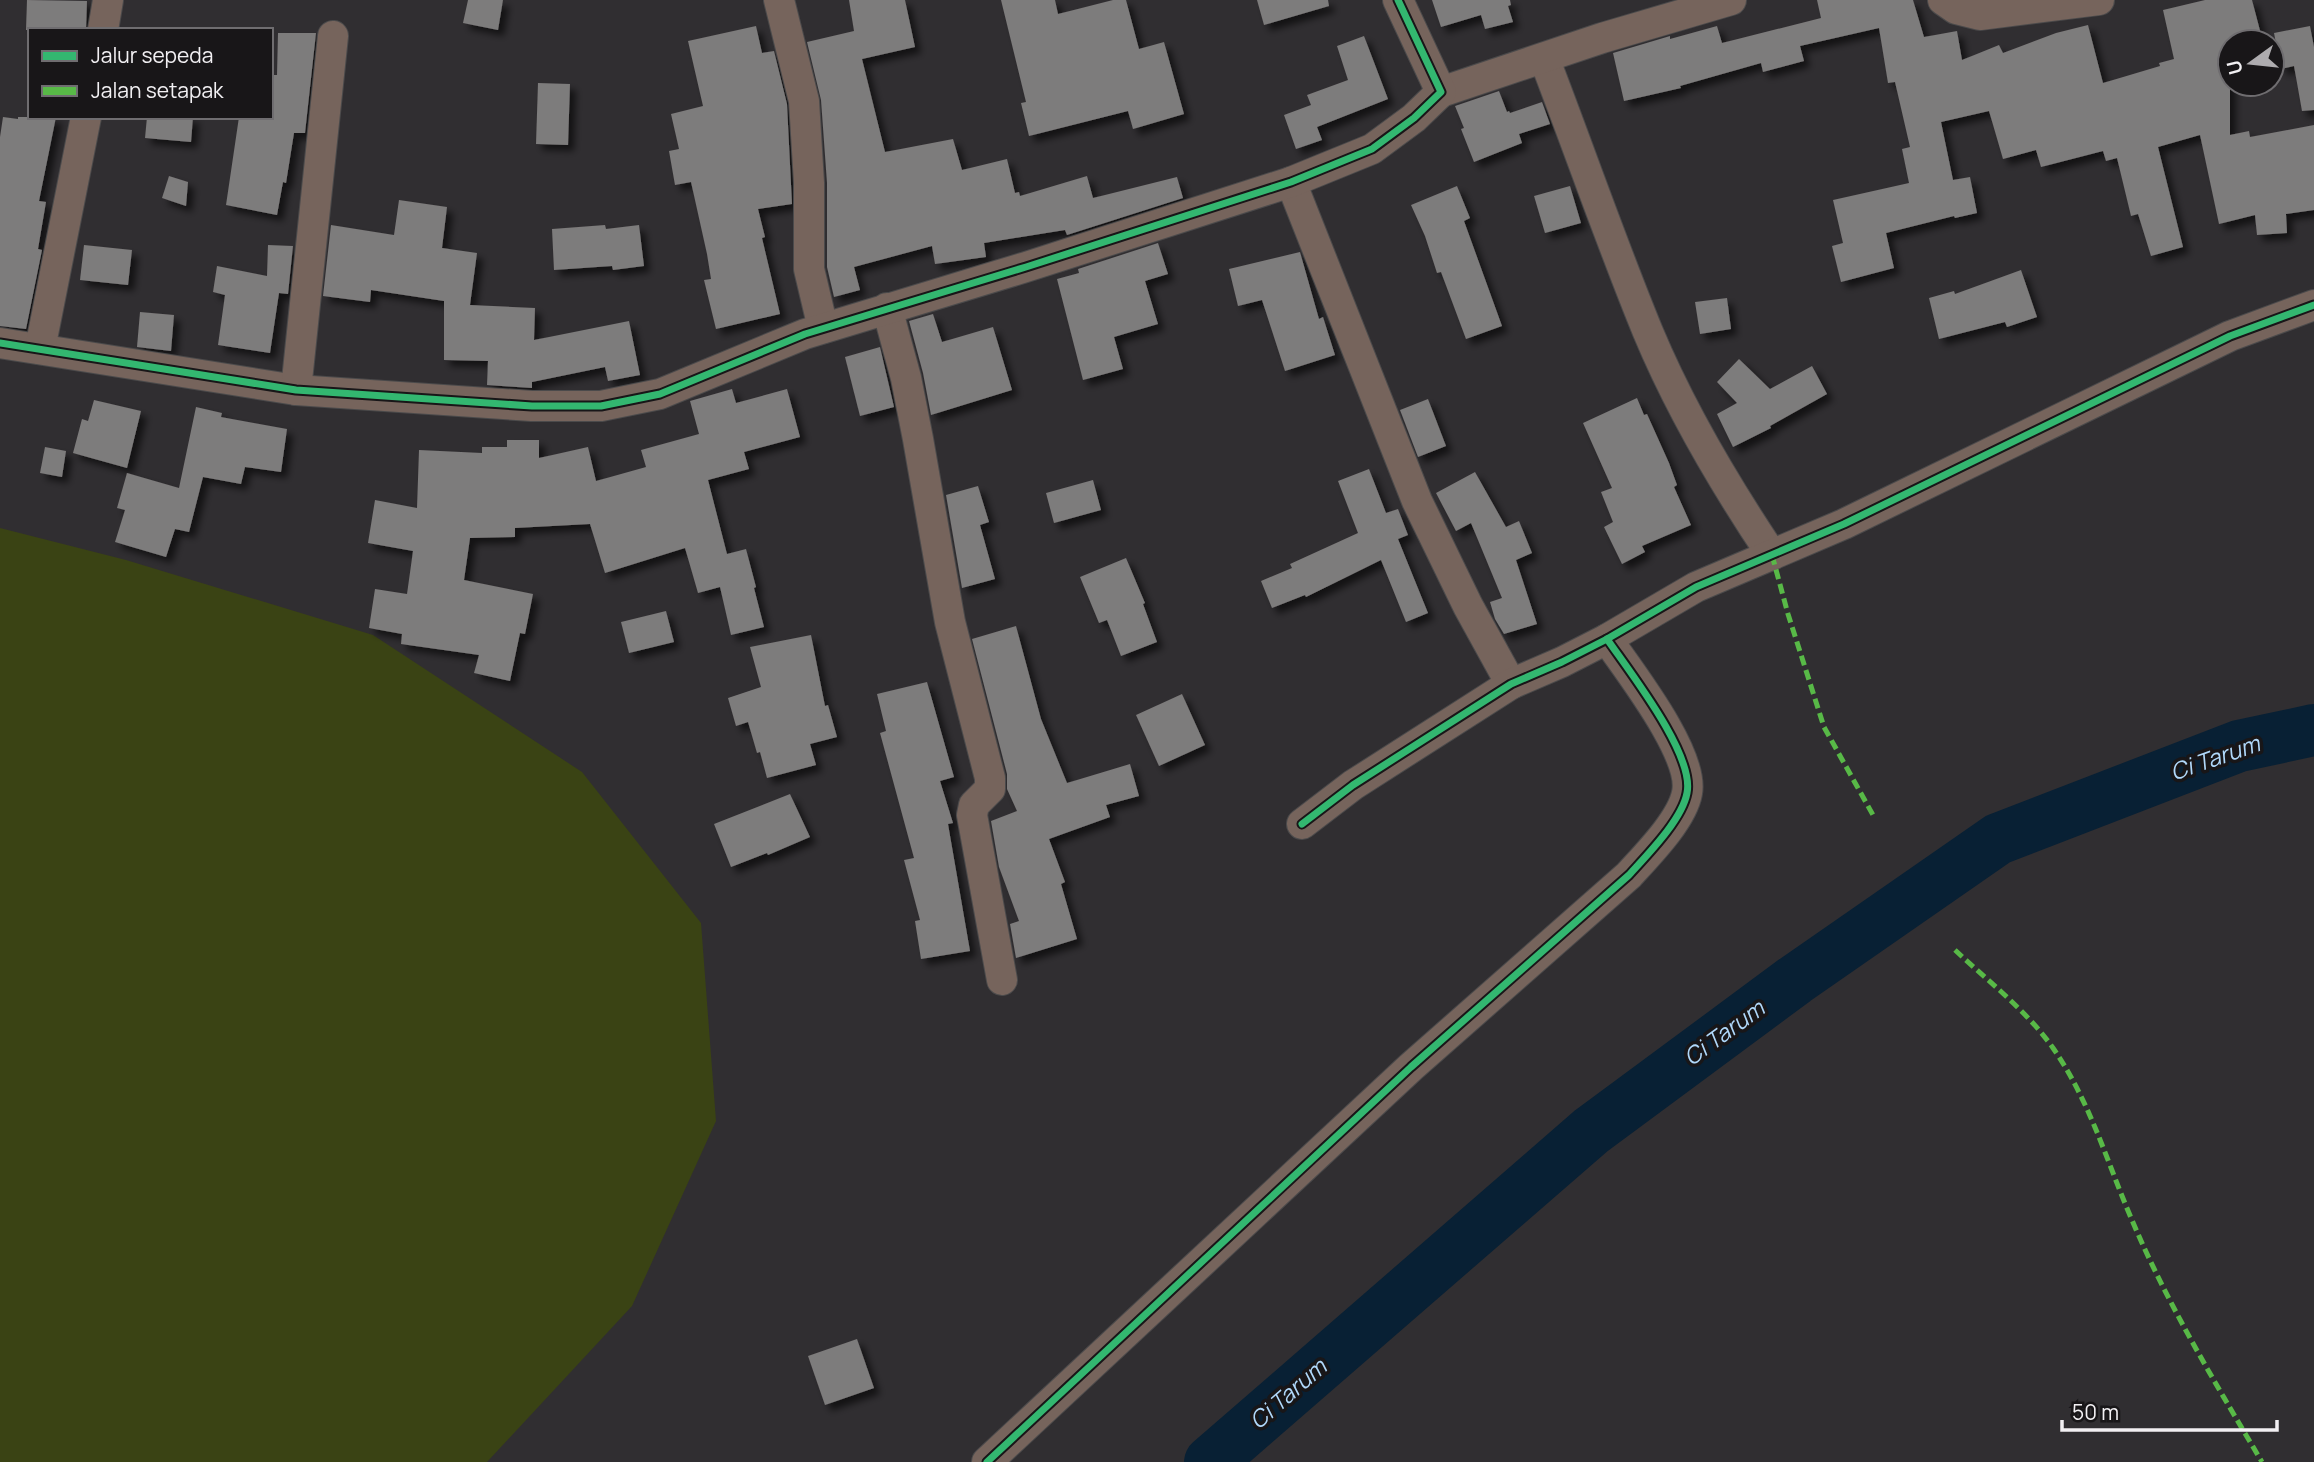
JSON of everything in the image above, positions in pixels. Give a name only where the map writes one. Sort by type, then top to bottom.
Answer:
[{"type":"street","points":[[103,28],[108,0]]},
{"type":"street","points":[[779,0],[804,101],[809,183],[809,268],[823,328]]},
{"type":"street","points":[[1398,0],[1441,92]]},
{"type":"street","points":[[0,343],[296,390],[532,406],[601,406],[660,394],[823,328],[1027,267],[1291,182],[1372,149],[1391,137],[1441,92],[1602,38],[1731,0]]},
{"type":"street","points":[[1943,0],[1956,9],[1980,15],[2099,0]]},
{"type":"street","points":[[296,390],[333,36]]},
{"type":"street","points":[[1544,58],[1649,333],[1691,421],[1730,492],[1772,555]]},
{"type":"street","points":[[40,349],[86,119]]},
{"type":"street","points":[[1291,182],[1417,501],[1468,606],[1511,684]]},
{"type":"street","points":[[1302,824],[1353,785],[1511,684],[1607,639],[1696,587],[1844,524],[2230,336],[2314,305]]},
{"type":"street","points":[[887,308],[906,378],[950,622],[990,778],[990,789],[974,806],[972,815],[1002,979]]},
{"type":"street","points":[[987,1462],[1411,1067],[1629,875],[1655,847],[1680,810],[1687,793],[1688,776],[1680,754],[1659,717],[1607,639]]},
{"type":"green space","points":[[0,528],[126,560],[373,635],[582,772],[701,923],[716,1121],[632,1306],[487,1462],[0,1462]]},
{"type":"building","points":[[27,0],[87,1],[86,28],[26,30]]},
{"type":"building","points":[[468,0],[503,0],[498,30],[463,23]]},
{"type":"building","points":[[849,0],[905,0],[915,47],[862,59],[885,152],[953,139],[962,170],[1007,159],[1015,193],[1019,192],[1020,196],[1087,176],[1093,198],[1177,177],[1183,198],[1067,235],[1065,230],[984,243],[986,257],[935,264],[932,246],[854,267],[860,290],[834,297],[827,267],[827,183],[821,100],[807,42],[854,31]]},
{"type":"building","points":[[1001,0],[1055,0],[1058,14],[1113,0],[1126,0],[1139,49],[1164,42],[1184,114],[1133,129],[1128,111],[1029,136],[1021,103],[1026,102]]},
{"type":"building","points":[[1257,0],[1328,0],[1329,6],[1264,25]]},
{"type":"building","points":[[1432,0],[1510,0],[1511,5],[1508,6],[1513,22],[1485,29],[1481,15],[1441,27]]},
{"type":"building","points":[[1817,0],[1913,0],[1924,37],[1957,31],[1962,60],[1999,45],[2003,53],[2056,33],[2088,25],[2103,83],[2160,66],[2159,63],[2174,59],[2163,10],[2205,0],[2252,0],[2259,28],[2216,28],[2216,98],[2230,98],[2230,135],[2249,131],[2250,137],[2314,125],[2314,210],[2286,214],[2287,233],[2257,235],[2255,215],[2219,224],[2200,135],[2158,147],[2183,247],[2151,256],[2138,214],[2131,216],[2117,158],[2106,161],[2103,151],[2041,167],[2036,150],[2003,159],[1989,111],[1941,122],[1953,180],[1970,177],[1977,213],[1886,233],[1894,268],[1841,282],[1832,246],[1843,243],[1833,200],[1909,183],[1902,149],[1910,147],[1895,82],[1888,83],[1879,28],[1800,46],[1804,61],[1763,72],[1761,63],[1680,86],[1681,88],[1624,101],[1613,53],[1670,36],[1670,39],[1717,26],[1722,43],[1821,18]]},
{"type":"building","points":[[756,26],[762,53],[774,51],[787,104],[792,204],[758,209],[780,314],[716,329],[704,280],[711,279],[707,254],[691,182],[675,185],[669,151],[679,149],[671,114],[703,106],[688,41]]},
{"type":"building","points":[[2310,26],[2314,47],[2314,110],[2302,111],[2294,66],[2286,68],[2286,31]]},
{"type":"building","points":[[278,33],[316,33],[305,133],[294,133],[286,183],[283,182],[277,215],[226,205],[239,119],[273,119],[273,75],[277,75]]},
{"type":"building","points":[[1364,36],[1388,99],[1317,127],[1322,140],[1296,149],[1284,115],[1311,105],[1307,95],[1348,80],[1337,46]]},
{"type":"building","points":[[538,83],[570,84],[568,145],[536,144]]},
{"type":"building","points":[[1499,91],[1507,112],[1510,113],[1542,102],[1550,124],[1519,134],[1522,143],[1474,162],[1455,106]]},
{"type":"building","points":[[3,117],[56,119],[39,201],[46,202],[38,249],[42,250],[26,329],[0,326],[0,137]]},
{"type":"building","points":[[147,119],[193,119],[191,142],[145,138]]},
{"type":"building","points":[[169,176],[188,182],[186,206],[162,198]]},
{"type":"building","points":[[1457,186],[1470,218],[1464,221],[1502,326],[1466,339],[1441,272],[1437,273],[1411,205]]},
{"type":"building","points":[[1570,186],[1581,223],[1545,233],[1534,196]]},
{"type":"building","points":[[399,200],[447,207],[442,248],[477,253],[470,305],[535,308],[534,340],[629,321],[640,375],[608,381],[605,367],[532,382],[532,388],[487,385],[488,361],[444,360],[444,301],[371,290],[370,302],[323,296],[331,225],[394,235]]},
{"type":"building","points":[[605,225],[606,229],[639,225],[644,266],[613,270],[612,266],[554,270],[552,229]]},
{"type":"building","points":[[1158,243],[1168,274],[1145,281],[1158,324],[1114,337],[1123,369],[1083,380],[1057,279],[1079,273],[1078,269]]},
{"type":"building","points":[[84,245],[132,250],[128,285],[80,280]]},
{"type":"building","points":[[268,245],[293,246],[288,294],[279,293],[270,353],[218,345],[225,295],[213,292],[217,266],[267,276]]},
{"type":"building","points":[[1300,252],[1319,319],[1323,317],[1335,355],[1285,371],[1262,300],[1238,306],[1229,269]]},
{"type":"building","points":[[2021,270],[2037,317],[2007,327],[2005,322],[1939,339],[1929,298],[1954,291],[1955,294]]},
{"type":"building","points":[[1727,298],[1731,329],[1700,334],[1695,302]]},
{"type":"building","points":[[140,312],[174,315],[171,351],[137,347]]},
{"type":"building","points":[[933,314],[942,342],[993,327],[1012,390],[931,415],[909,321]]},
{"type":"building","points":[[880,347],[894,407],[860,416],[845,357]]},
{"type":"building","points":[[1739,359],[1770,389],[1812,366],[1827,394],[1770,426],[1771,428],[1733,447],[1717,414],[1737,403],[1717,382]]},
{"type":"building","points":[[732,389],[736,403],[787,389],[800,437],[744,452],[749,469],[708,480],[727,554],[746,549],[764,627],[731,635],[720,587],[698,593],[685,548],[605,573],[590,524],[515,528],[515,537],[470,538],[464,580],[533,594],[525,634],[520,633],[510,681],[474,673],[479,655],[401,644],[402,634],[369,628],[375,589],[407,594],[413,551],[368,543],[375,500],[417,508],[419,450],[482,453],[482,447],[507,447],[507,440],[539,440],[539,458],[588,447],[596,481],[646,467],[641,450],[699,434],[690,401]]},
{"type":"building","points":[[1637,398],[1669,463],[1677,485],[1674,487],[1691,525],[1642,546],[1645,552],[1622,564],[1604,527],[1613,522],[1601,492],[1612,488],[1583,423]]},
{"type":"building","points":[[1428,399],[1446,446],[1418,457],[1400,410]]},
{"type":"building","points":[[94,400],[141,411],[127,468],[73,453],[82,419],[88,421]]},
{"type":"building","points":[[196,407],[222,413],[221,417],[287,429],[281,472],[245,467],[241,484],[203,477],[189,532],[175,529],[166,557],[115,542],[125,510],[117,508],[127,473],[179,488]]},
{"type":"building","points":[[45,447],[66,451],[62,477],[40,473]]},
{"type":"building","points":[[1369,469],[1386,513],[1398,509],[1408,535],[1398,539],[1428,613],[1406,622],[1381,560],[1306,597],[1305,595],[1272,608],[1261,581],[1292,568],[1290,564],[1358,533],[1338,481]]},
{"type":"building","points":[[1475,472],[1506,527],[1519,521],[1532,553],[1516,560],[1537,624],[1504,634],[1495,619],[1490,602],[1502,598],[1471,523],[1456,531],[1436,493]]},
{"type":"building","points":[[1093,480],[1101,510],[1054,523],[1046,493]]},
{"type":"building","points":[[978,486],[989,522],[980,525],[995,579],[962,588],[946,495]]},
{"type":"building","points":[[1126,558],[1145,603],[1143,604],[1157,642],[1121,656],[1107,620],[1099,623],[1080,577]]},
{"type":"building","points":[[666,611],[674,642],[629,653],[621,622]]},
{"type":"building","points":[[1016,626],[1041,719],[1067,783],[1130,764],[1139,796],[1106,805],[1110,817],[1049,839],[1065,882],[1061,884],[1077,939],[1016,958],[1010,924],[1019,921],[999,867],[991,821],[1017,811],[1007,789],[1007,774],[972,639]]},
{"type":"building","points":[[811,635],[825,706],[828,705],[837,737],[810,744],[816,765],[767,778],[748,722],[736,726],[728,698],[761,687],[750,647]]},
{"type":"building","points":[[927,682],[954,777],[940,781],[953,823],[948,824],[970,951],[921,959],[915,921],[920,920],[904,860],[914,858],[880,733],[886,731],[877,694]]},
{"type":"building","points":[[1182,694],[1205,745],[1159,766],[1136,715]]},
{"type":"building","points":[[790,794],[810,837],[731,867],[714,824]]},
{"type":"building","points":[[857,1339],[874,1388],[825,1405],[808,1356]]},
{"type":"waterway","name":"Ci Tarum","points":[[1210,1462],[1591,1131],[1795,980],[1998,839],[2239,746],[2314,730]]},
{"type":"marked path","points":[[1772,555],[1824,727],[1873,815]]},
{"type":"marked path","points":[[1955,950],[2031,1021],[2066,1068],[2087,1108],[2158,1277],[2191,1340],[2262,1462]]},
{"type":"cycle path","points":[[0,343],[296,390],[532,406],[601,406],[660,394],[805,334],[1291,182],[1372,149],[1414,118],[1441,92],[1398,0]]},
{"type":"cycle path","points":[[1302,824],[1353,785],[1511,684],[1607,639],[1696,587],[1844,524],[2230,336],[2314,305]]},
{"type":"cycle path","points":[[987,1462],[1411,1067],[1629,875],[1663,837],[1684,803],[1687,777],[1671,736],[1607,639]]}]
